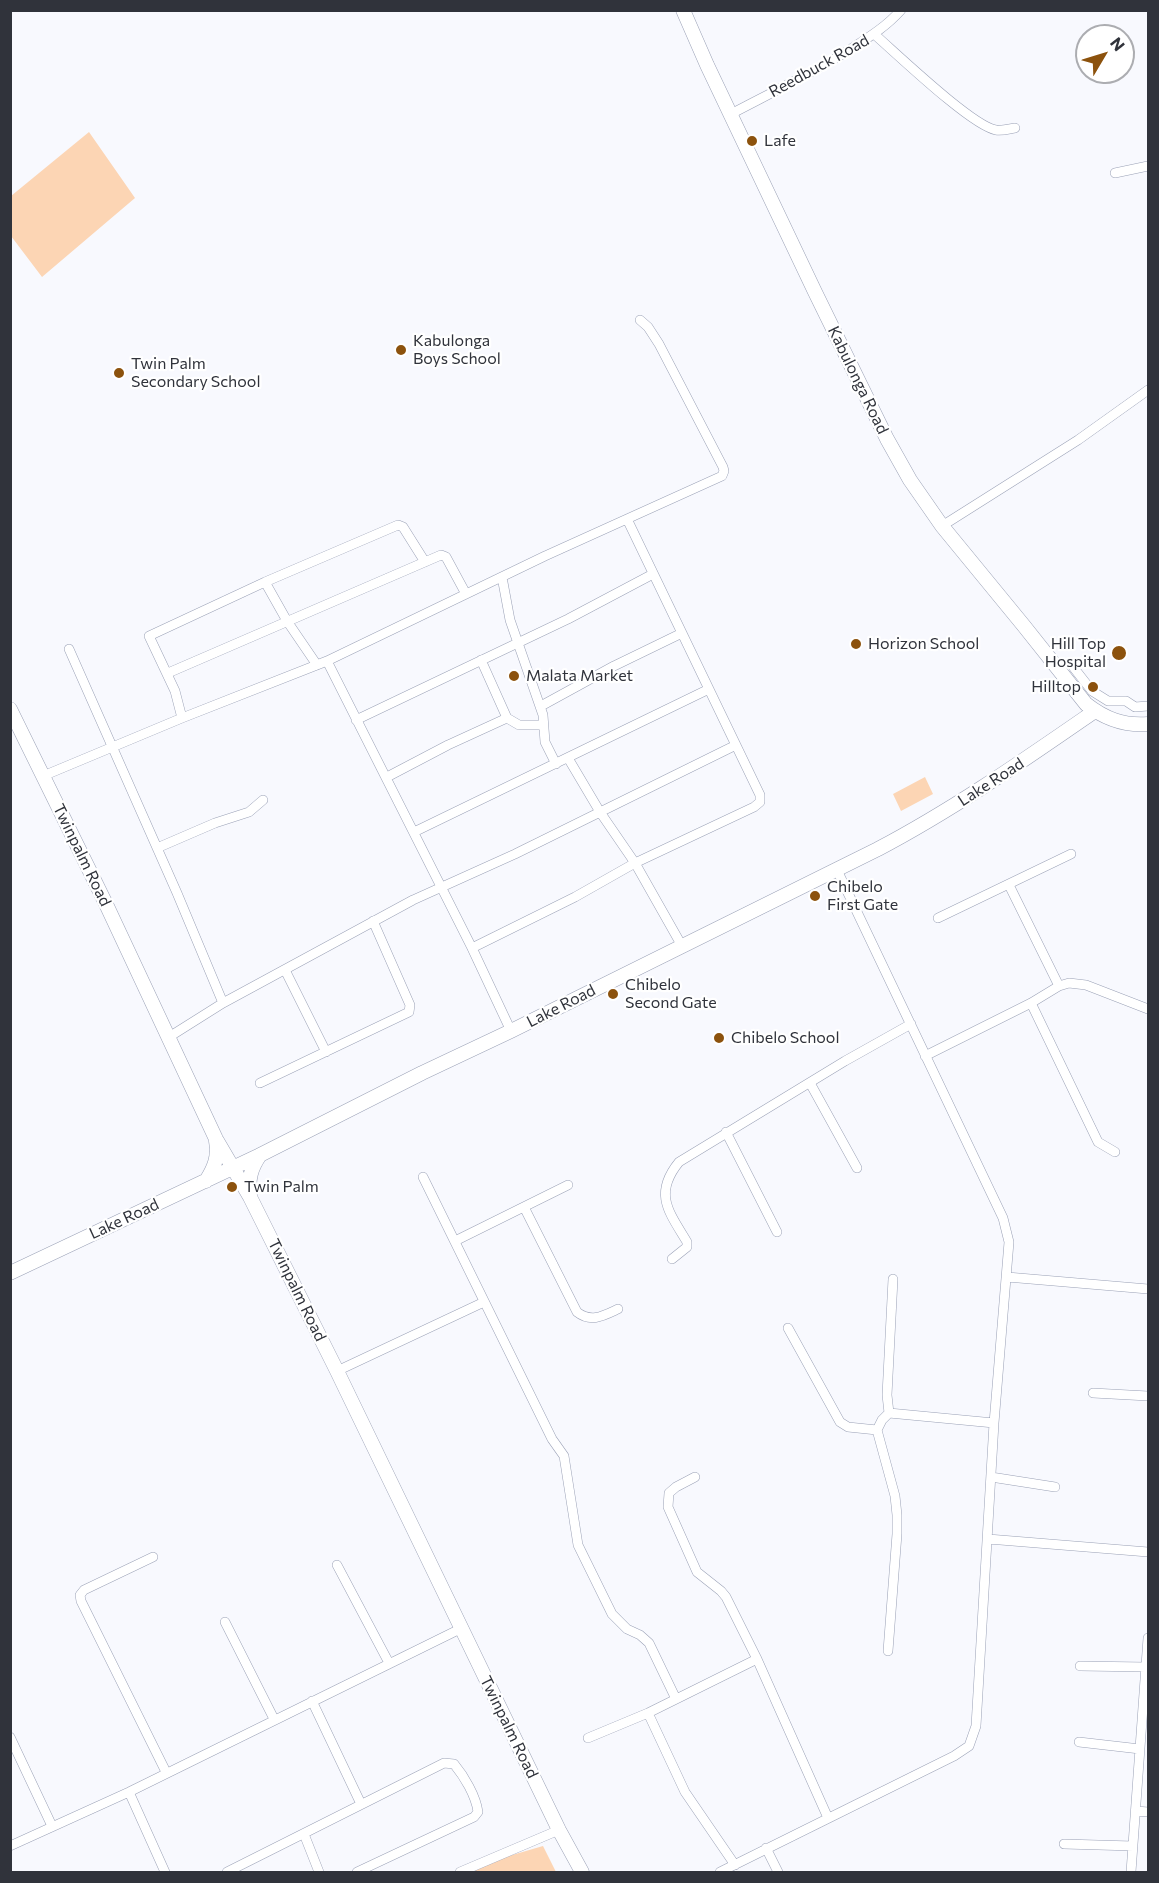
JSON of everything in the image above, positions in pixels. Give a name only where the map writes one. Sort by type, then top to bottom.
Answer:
[{"type":"main road","name":"Kabulonga Road","points":[[683,10],[815,292],[887,439],[923,501],[1074,691],[1095,711]]},
{"type":"main road","name":"Twinpalm Road","points":[[10,709],[216,1139],[250,1197],[337,1371],[559,1830],[582,1872]]},
{"type":"main road","points":[[1095,711],[1127,725],[1149,724]]},
{"type":"main road","name":"Lake Road","points":[[10,1273],[261,1155],[922,826],[965,800],[1095,711]]},
{"type":"main road","points":[[206,1181],[216,1161],[218,1150],[216,1139]]},
{"type":"main road","points":[[250,1197],[250,1175],[261,1155]]},
{"type":"street","name":"Reedbuck Road","points":[[731,114],[822,66],[874,34],[902,10]]},
{"type":"street","points":[[874,34],[958,107],[984,125],[996,130],[1015,128]]},
{"type":"street","points":[[1115,173],[1149,166]]},
{"type":"street","points":[[43,776],[327,661],[722,476],[724,471],[700,420],[659,344],[648,327],[640,320]]},
{"type":"street","points":[[942,526],[1078,441],[1149,390]]},
{"type":"street","points":[[472,948],[575,897],[635,863],[758,805],[760,802],[760,795],[627,519]]},
{"type":"street","points":[[182,718],[168,673],[149,636],[265,582],[398,525],[403,527],[425,562]]},
{"type":"street","points":[[168,673],[443,556],[466,594]]},
{"type":"street","points":[[356,720],[438,682],[653,574]]},
{"type":"street","points":[[502,578],[517,643],[541,706],[545,742],[556,765]]},
{"type":"street","points":[[265,582],[287,621],[317,665]]},
{"type":"street","points":[[541,706],[614,666],[682,633]]},
{"type":"street","points":[[69,649],[224,1004]]},
{"type":"street","points":[[481,660],[507,718],[519,725],[543,725]]},
{"type":"street","points":[[327,661],[387,777],[511,1031]]},
{"type":"street","points":[[1074,668],[1092,691],[1108,701],[1126,701],[1136,707],[1149,706]]},
{"type":"street","points":[[414,832],[709,689]]},
{"type":"street","points":[[387,777],[448,745],[507,718]]},
{"type":"street","points":[[169,1037],[373,921],[736,745]]},
{"type":"street","points":[[568,758],[600,812],[635,863],[682,946]]},
{"type":"street","points":[[157,848],[249,812],[263,800]]},
{"type":"street","points":[[938,918],[1071,854]]},
{"type":"street","points":[[720,1872],[954,1755],[969,1746],[976,1726],[994,1423],[1009,1242],[1003,1218],[837,870]]},
{"type":"street","points":[[1009,885],[1059,986]]},
{"type":"street","points":[[260,1083],[405,1015],[411,1010],[373,921]]},
{"type":"street","points":[[285,970],[326,1052]]},
{"type":"street","points":[[925,1056],[1059,986],[1069,983],[1086,985],[1149,1010]]},
{"type":"street","points":[[1030,1003],[1098,1142],[1115,1152]]},
{"type":"street","points":[[672,1259],[687,1246],[687,1242],[669,1211],[665,1195],[670,1173],[679,1162],[911,1024]]},
{"type":"street","points":[[810,1083],[857,1168]]},
{"type":"street","points":[[726,1132],[777,1232]]},
{"type":"street","points":[[423,1177],[552,1439],[564,1455],[578,1545],[612,1614],[627,1629],[640,1635],[649,1643],[676,1699]]},
{"type":"street","points":[[455,1241],[568,1185]]},
{"type":"street","points":[[524,1207],[577,1312],[585,1318],[594,1319],[618,1309]]},
{"type":"street","points":[[1007,1277],[1149,1289]]},
{"type":"street","points":[[889,1413],[887,1395],[893,1279]]},
{"type":"street","points":[[337,1371],[484,1302]]},
{"type":"street","points":[[788,1328],[840,1422],[848,1427],[878,1430]]},
{"type":"street","points":[[1093,1393],[1149,1396]]},
{"type":"street","points":[[889,1413],[994,1423]]},
{"type":"street","points":[[888,1651],[897,1515],[895,1496],[878,1430],[882,1420],[889,1413]]},
{"type":"street","points":[[695,1477],[675,1487],[669,1493],[668,1507],[697,1572],[726,1597],[757,1659],[828,1818]]},
{"type":"street","points":[[991,1477],[1054,1487]]},
{"type":"street","points":[[988,1539],[1149,1552]]},
{"type":"street","points":[[153,1557],[80,1594],[81,1601],[166,1772]]},
{"type":"street","points":[[337,1565],[389,1663]]},
{"type":"street","points":[[225,1622],[274,1719]]},
{"type":"street","points":[[10,1846],[129,1792],[462,1628]]},
{"type":"street","points":[[1131,1872],[1140,1749],[1146,1704],[1149,1638]]},
{"type":"street","points":[[588,1738],[648,1713],[757,1659]]},
{"type":"street","points":[[1080,1666],[1146,1667]]},
{"type":"street","points":[[312,1701],[361,1804]]},
{"type":"street","points":[[648,1713],[685,1792],[735,1865]]},
{"type":"street","points":[[10,1737],[52,1826]]},
{"type":"street","points":[[1079,1742],[1140,1749]]},
{"type":"street","points":[[226,1872],[444,1763],[454,1764],[477,1805],[478,1812],[474,1817],[357,1872]]},
{"type":"street","points":[[129,1792],[165,1872]]},
{"type":"street","points":[[1136,1811],[1149,1812]]},
{"type":"street","points":[[460,1872],[559,1830]]},
{"type":"street","points":[[304,1834],[319,1872]]},
{"type":"street","points":[[1064,1844],[1133,1846]]},
{"type":"street","points":[[766,1848],[778,1872]]},
{"type":"shaded area","points":[[89,132],[135,198],[42,277],[11,236],[11,196]]},
{"type":"shaded area","points":[[925,777],[933,794],[901,811],[893,794]]},
{"type":"shaded area","points":[[543,1846],[556,1872],[471,1872],[502,1858]]},
{"type":"place","name":"Lafe","points":[[752,141]]},
{"type":"place","name":"Kabulonga Boys School","points":[[401,350]]},
{"type":"place","name":"Twin Palm Secondary School","points":[[119,373]]},
{"type":"place","name":"Horizon School","points":[[856,644]]},
{"type":"place","name":"Hill Top Hospital","points":[[1119,653]]},
{"type":"place","name":"Malata Market","points":[[514,676]]},
{"type":"place","name":"Hilltop","points":[[1093,687]]},
{"type":"place","name":"Chibelo First Gate","points":[[815,896]]},
{"type":"place","name":"Chibelo Second Gate","points":[[613,994]]},
{"type":"place","name":"Chibelo School","points":[[719,1038]]},
{"type":"place","name":"Twin Palm","points":[[232,1187]]}]
